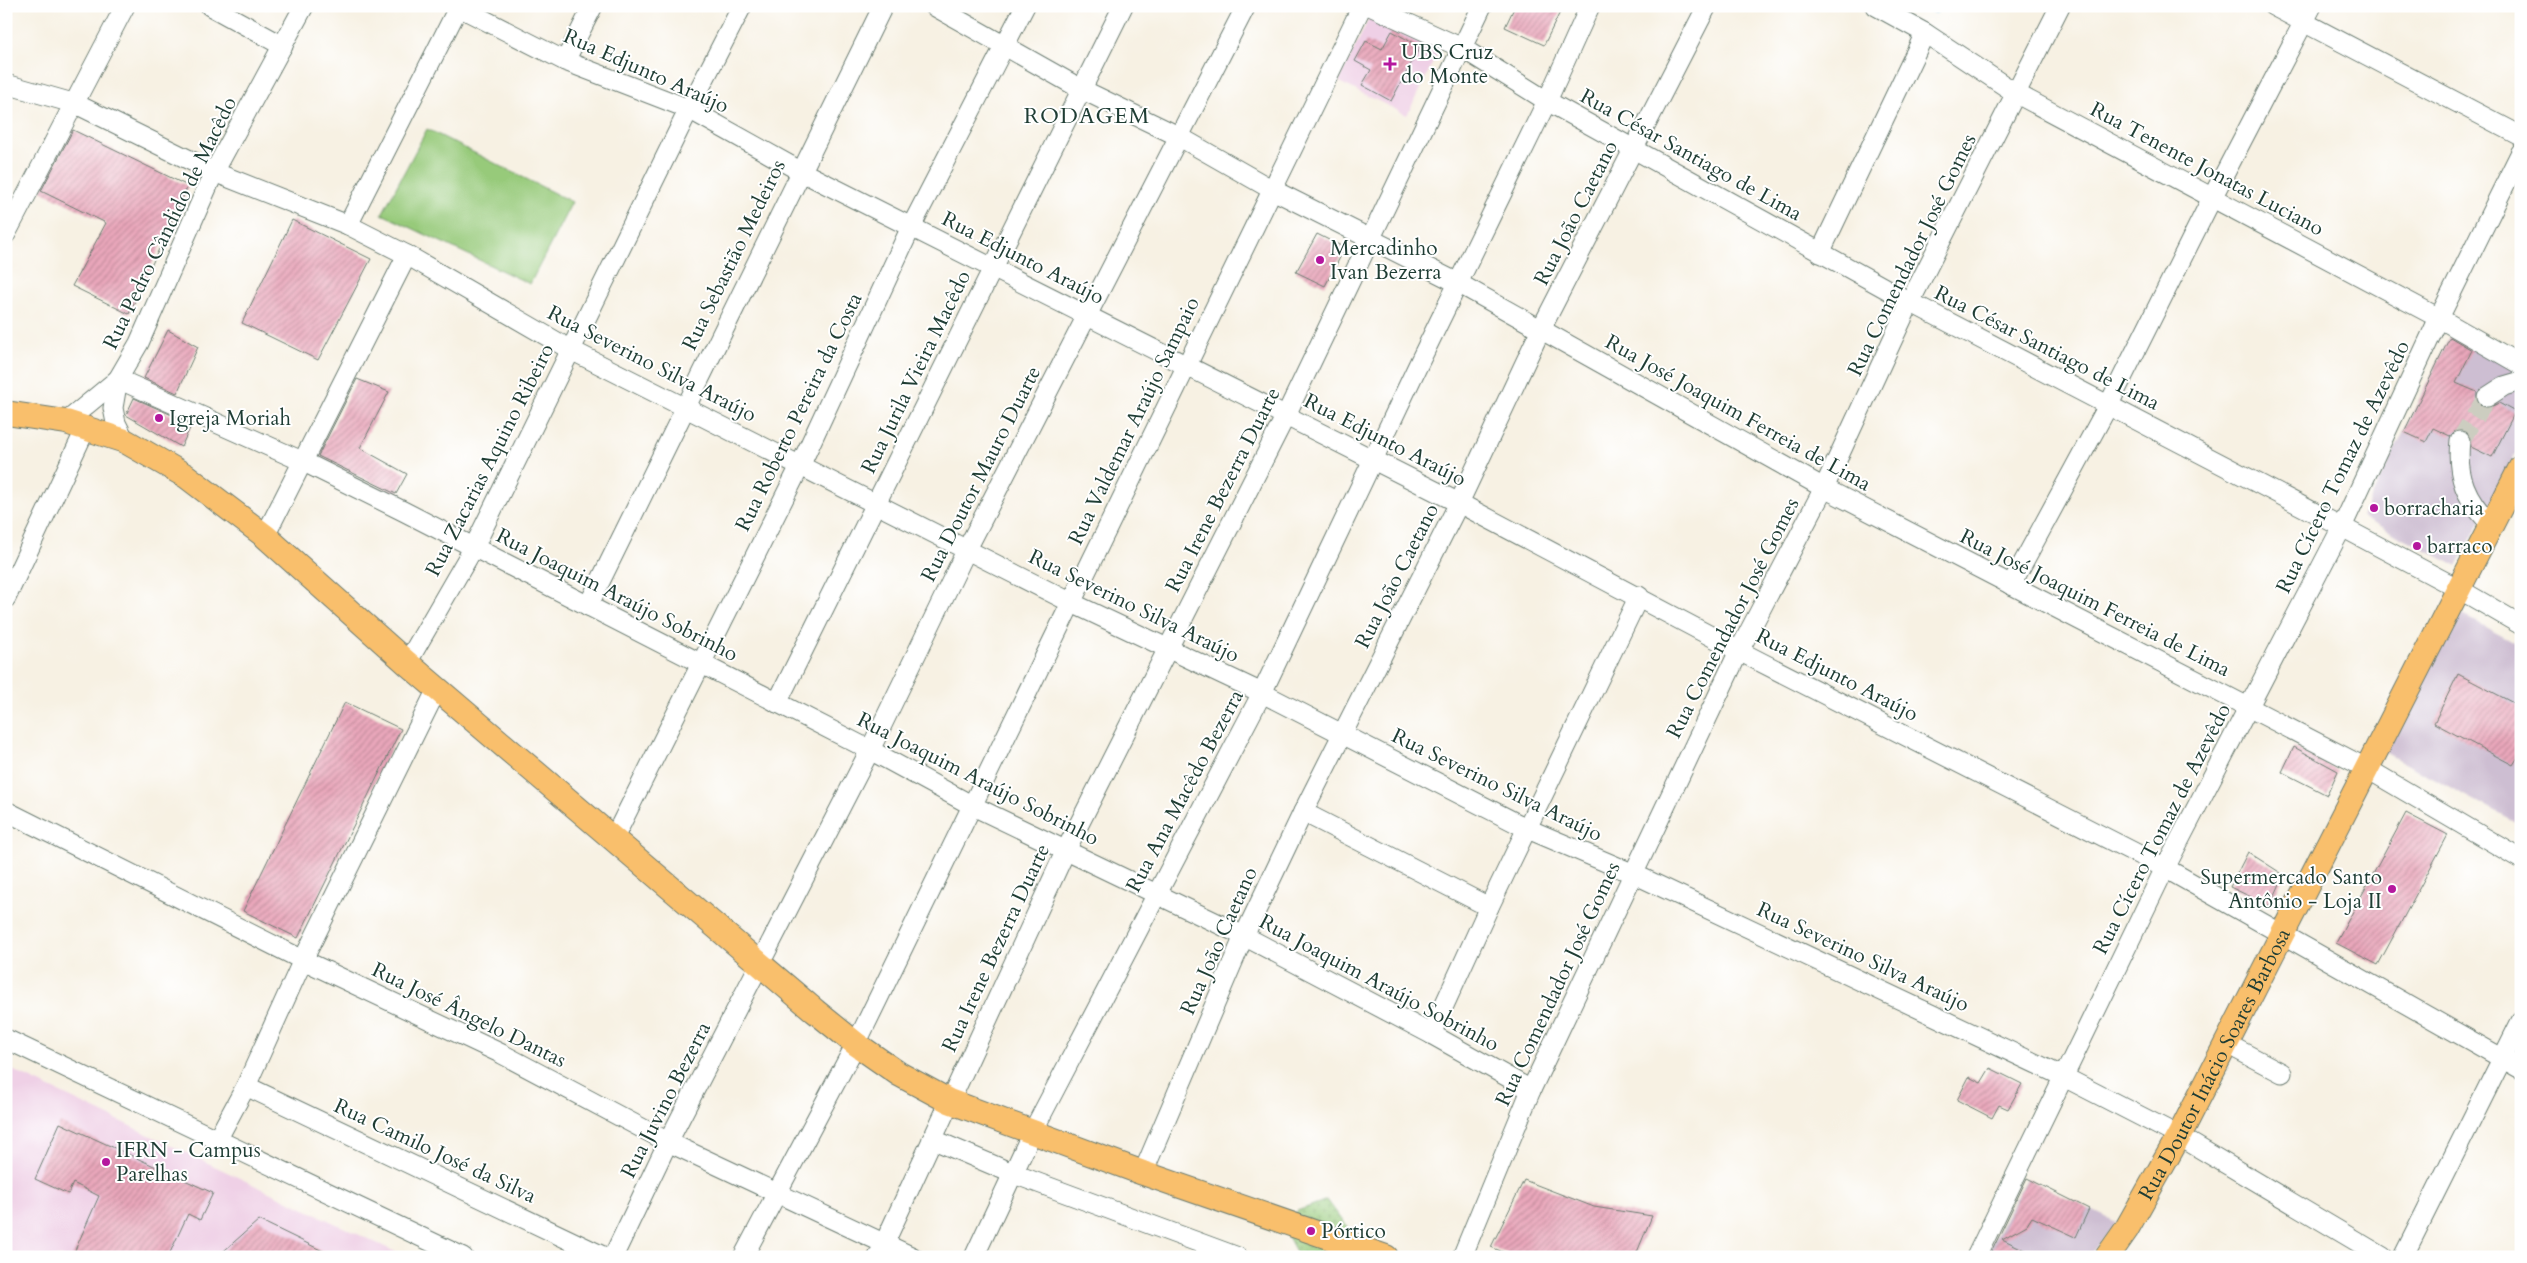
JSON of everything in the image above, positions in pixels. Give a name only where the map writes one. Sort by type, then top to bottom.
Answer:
[{"type":"main road","points":[[6,413],[76,426],[125,441],[186,476],[265,536],[437,689],[760,964],[856,1044],[899,1074],[949,1101],[1032,1133],[1386,1257]]},
{"type":"main road","name":"Rua Doutor Inácio Soares Barbosa","points":[[2106,1257],[2126,1230],[2179,1136],[2457,588],[2521,467]]},
{"type":"street","points":[[6,234],[126,6]]},
{"type":"street","points":[[210,6],[283,46]]},
{"type":"street","name":"Rua Pedro Cândido de Macêdo","points":[[118,379],[139,343],[214,172],[304,6]]},
{"type":"street","points":[[348,224],[458,6]]},
{"type":"street","name":"Rua Edjunto Araújo","points":[[458,6],[565,61],[688,109],[800,171],[1459,503],[1739,650],[2165,868],[2521,1069]]},
{"type":"street","points":[[565,61],[593,6]]},
{"type":"street","name":"Rua Zacarias Aquino Ribeiro","points":[[407,663],[474,547],[688,109],[742,6]]},
{"type":"street","name":"Rua Sebastião Medeiros","points":[[588,606],[800,171],[883,6]]},
{"type":"street","name":"Rua José Joaquim Ferreia de Lima","points":[[934,6],[1081,89],[1178,136],[1271,189],[1458,283],[1824,488],[2366,768],[2521,859]]},
{"type":"street","name":"Rua Roberto Pereira da Costa","points":[[614,838],[800,466],[911,227],[1025,6]]},
{"type":"street","name":"Rua Jurila Vieira Macêdo","points":[[778,704],[1123,6]]},
{"type":"street","name":"Rua Doutor Mauro Duarte","points":[[760,964],[870,750],[966,550],[1246,6]]},
{"type":"street","name":"Rua Valdemar Araújo Sampaio","points":[[743,1257],[856,1044],[1072,603],[1271,189],[1362,6]]},
{"type":"street","name":"Rua César Santiago de Lima","points":[[1370,6],[1462,48],[1547,101],[1820,253],[2457,588],[2521,625]]},
{"type":"street","name":"Rua Irene Bezerra Duarte","points":[[881,1251],[1066,850],[1286,415],[1482,6]]},
{"type":"street","name":"Rua Ana Macêdo Bezerra","points":[[974,1257],[1032,1133],[1262,693],[1547,101],[1590,6]]},
{"type":"street","name":"Rua João Caetano","points":[[1142,1173],[1244,936],[1303,812],[1459,503],[1541,329],[1707,6]]},
{"type":"street","name":"Rua Tenente Jonatas Luciano","points":[[1876,6],[1925,34],[2017,94],[2213,196],[2439,318],[2521,365]]},
{"type":"street","name":"Rua Comendador José Gomes","points":[[1462,1257],[1531,1090],[1739,650],[1824,488],[1910,302],[2060,6]]},
{"type":"street","points":[[2273,6],[2308,15],[2521,136]]},
{"type":"street","points":[[2011,585],[2108,404],[2213,196],[2308,15]]},
{"type":"street","points":[[1820,253],[1925,34]]},
{"type":"street","name":"Rua Severino Silva Araújo","points":[[6,84],[76,104],[214,172],[348,224],[407,255],[571,350],[1072,603],[1262,693],[1528,829],[1634,874],[2062,1076],[2179,1136],[2383,1257]]},
{"type":"street","name":"Rua Cícero Tomaz de Azevêdo","points":[[1976,1257],[2062,1076],[2165,868],[2342,527],[2439,318],[2521,152]]},
{"type":"street","points":[[265,536],[407,255]]},
{"type":"street","points":[[6,598],[76,426],[118,379]]},
{"type":"street","points":[[118,379],[113,408],[116,422],[125,441]]},
{"type":"street","name":"Rua Joaquim Araújo Sobrinho","points":[[118,379],[304,462],[403,511],[870,750],[973,806],[1244,936],[1431,1034],[1531,1090]]},
{"type":"street","points":[[2487,397],[2504,386],[2521,380]]},
{"type":"street","points":[[2460,441],[2459,474],[2464,490],[2478,512],[2491,524]]},
{"type":"street","points":[[1431,1034],[1489,907],[1639,596]]},
{"type":"street","points":[[217,1140],[246,1086],[303,960],[437,689]]},
{"type":"street","name":"Rua José Ângelo Dantas","points":[[6,811],[303,960],[502,1054],[668,1142],[777,1192],[881,1251],[913,1257]]},
{"type":"street","points":[[1303,812],[1489,907]]},
{"type":"street","name":"Rua Juvino Bezerra","points":[[613,1257],[668,1142],[760,964]]},
{"type":"street","points":[[2403,1257],[2521,1021]]},
{"type":"street","points":[[6,1039],[463,1257]]},
{"type":"street","points":[[2227,1044],[2282,1073]]},
{"type":"street","name":"Rua Camilo José da Silva","points":[[246,1086],[605,1257]]},
{"type":"street","points":[[932,1139],[1014,1174],[1238,1257]]},
{"type":"shaded area","name":"UBS Cruz do Monte","points":[[1372,12],[1441,46],[1407,115],[1339,82]]},
{"type":"shaded area","points":[[2450,336],[2521,371],[2521,443],[2457,566],[2362,517]]},
{"type":"shaded area","points":[[2455,611],[2521,646],[2521,825],[2384,752]]},
{"type":"shaded area","name":"IFRN - Campus Parelhas","points":[[6,1067],[406,1257],[6,1257]]},
{"type":"shaded area","points":[[2026,1178],[2116,1222],[2088,1257],[1985,1257]]},
{"type":"green space","points":[[427,129],[572,202],[530,284],[382,214]]},
{"type":"green space","points":[[1327,1200],[1348,1228],[1338,1254],[1329,1257],[1299,1257],[1287,1235],[1297,1211]]},
{"type":"building","points":[[1515,6],[1563,6],[1544,45],[1505,27]]},
{"type":"building","points":[[1392,31],[1420,47],[1391,101],[1362,85],[1371,70],[1355,61],[1366,41],[1382,49]]},
{"type":"building","points":[[73,130],[188,186],[129,314],[72,286],[106,223],[41,191]]},
{"type":"building","points":[[292,220],[371,259],[318,360],[242,323]]},
{"type":"building","name":"Mercadinho Ivan Bezerra","points":[[1317,234],[1345,248],[1325,286],[1296,272]]},
{"type":"building","points":[[168,330],[198,347],[177,393],[144,378]]},
{"type":"building","points":[[2450,337],[2472,350],[2456,383],[2477,392],[2477,403],[2482,407],[2488,408],[2499,403],[2515,412],[2492,457],[2471,447],[2470,436],[2461,430],[2455,431],[2450,436],[2433,428],[2426,442],[2404,432]]},
{"type":"building","points":[[357,379],[389,392],[360,448],[407,474],[396,494],[318,456]]},
{"type":"building","name":"Igreja Moriah","points":[[134,398],[192,424],[181,447],[126,415]]},
{"type":"building","points":[[2458,674],[2521,707],[2521,752],[2513,765],[2434,723]]},
{"type":"building","points":[[345,702],[401,729],[298,938],[243,911]]},
{"type":"building","points":[[2294,747],[2338,771],[2327,795],[2282,772]]},
{"type":"building","name":"Supermercado Santo Antônio - Loja II","points":[[2406,813],[2448,835],[2378,965],[2336,943]]},
{"type":"building","points":[[2248,852],[2284,875],[2270,906],[2230,887]]},
{"type":"building","points":[[1990,1068],[2022,1084],[2008,1109],[1999,1105],[1992,1118],[1957,1100],[1969,1077],[1981,1083]]},
{"type":"building","points":[[60,1123],[213,1193],[200,1220],[188,1214],[168,1257],[72,1257],[99,1196],[73,1183],[68,1194],[35,1179]]},
{"type":"building","points":[[2027,1178],[2089,1209],[2076,1237],[2032,1217],[2027,1225],[2002,1239],[2040,1257],[1989,1257]]},
{"type":"building","points":[[1524,1180],[1594,1207],[1652,1216],[1635,1257],[1515,1257],[1491,1247]]},
{"type":"building","points":[[259,1220],[335,1257],[217,1257]]},
{"type":"waterway","points":[[1935,11],[1938,6]]},
{"type":"tunnel","points":[[2460,441],[2487,397]]},
{"type":"place","name":"UBS Cruz do Monte","points":[[1390,64]]},
{"type":"place","name":"Mercadinho Ivan Bezerra","points":[[1320,260]]},
{"type":"place","name":"Igreja Moriah","points":[[159,418]]},
{"type":"place","name":"borracharia","points":[[2374,508]]},
{"type":"place","name":"barraco","points":[[2417,546]]},
{"type":"place","name":"Supermercado Santo Antônio - Loja II","points":[[2392,889]]},
{"type":"place","name":"IFRN - Campus Parelhas","points":[[106,1162]]},
{"type":"place","name":"Pórtico","points":[[1311,1231]]},
{"type":"district","name":"RODAGEM","points":[[1087,116]]}]
